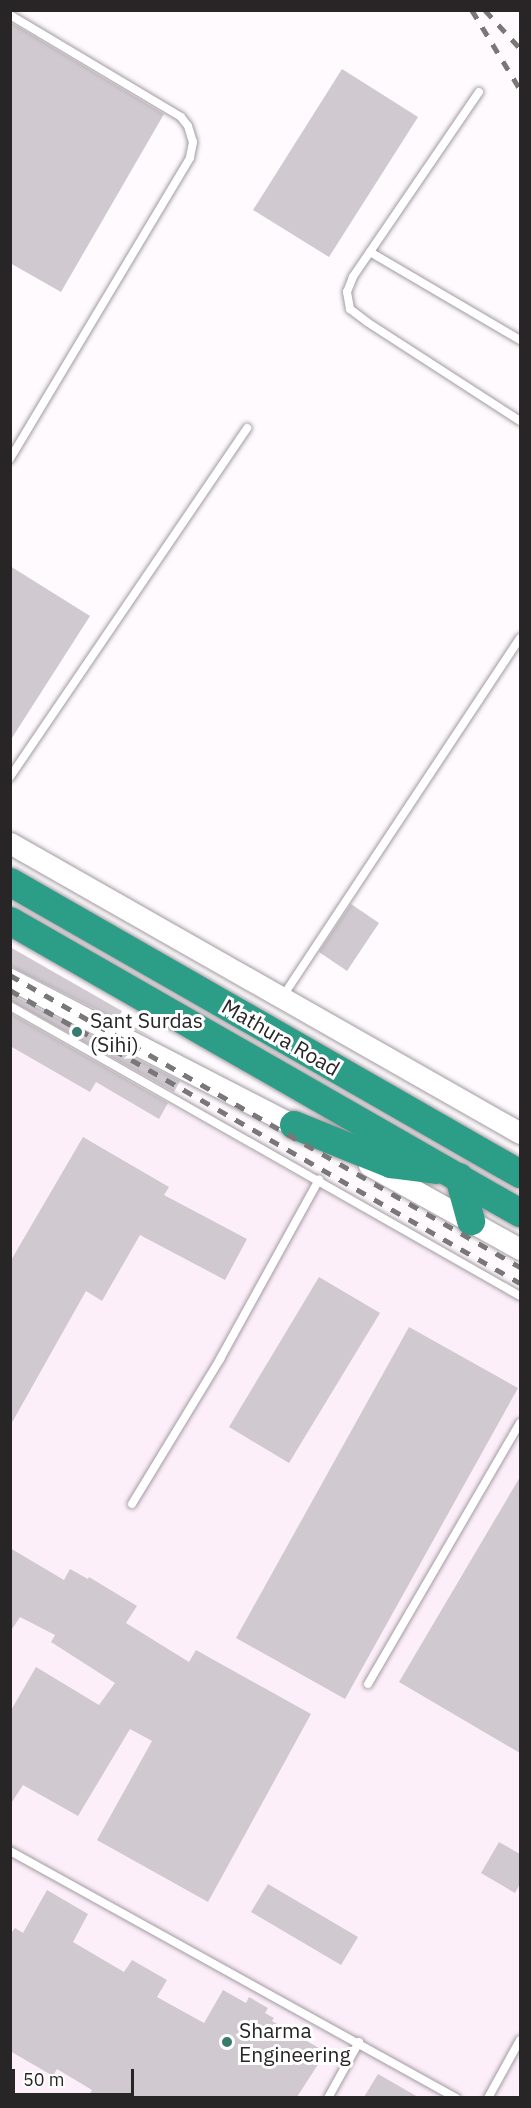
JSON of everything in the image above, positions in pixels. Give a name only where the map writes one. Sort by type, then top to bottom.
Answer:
[{"type":"highway","name":"Mathura Road","points":[[10,882],[520,1174]]},
{"type":"highway","name":"Mathura Road","points":[[10,921],[520,1213]]},
{"type":"highway","points":[[294,1125],[391,1164],[453,1174],[471,1221]]},
{"type":"main road","name":"Mathura Road","points":[[10,843],[518,1128]]},
{"type":"main road","points":[[10,979],[294,1125],[520,1249]]},
{"type":"lane","points":[[10,15],[181,117],[188,126],[193,142],[190,158],[10,459]]},
{"type":"lane","points":[[479,92],[353,277],[347,292],[350,309],[520,421]]},
{"type":"lane","points":[[370,252],[520,340]]},
{"type":"lane","points":[[10,777],[248,428]]},
{"type":"lane","points":[[282,997],[520,638]]},
{"type":"lane","points":[[10,1006],[520,1296]]},
{"type":"lane","points":[[132,1504],[220,1359],[319,1180]]},
{"type":"lane","points":[[368,1684],[520,1423]]},
{"type":"lane","points":[[10,1851],[456,2097]]},
{"type":"lane","points":[[488,2097],[520,2040]]},
{"type":"lane","points":[[328,2097],[359,2042]]},
{"type":"shaded area","points":[[10,1015],[520,1301],[520,2097],[11,2097]]},
{"type":"building","points":[[10,22],[164,114],[61,292],[10,263]]},
{"type":"building","points":[[342,69],[418,117],[329,257],[253,210]]},
{"type":"building","points":[[10,566],[90,616],[10,741]]},
{"type":"building","points":[[351,904],[379,923],[347,971],[319,952]]},
{"type":"building","points":[[10,947],[122,1011],[118,1018],[155,1039],[10,966]]},
{"type":"building","points":[[10,994],[180,1081],[174,1092],[10,1000]]},
{"type":"building","points":[[10,1013],[168,1103],[159,1119],[96,1082],[90,1092],[10,1046]]},
{"type":"building","points":[[83,1137],[169,1187],[164,1195],[247,1239],[225,1280],[140,1235],[102,1301],[86,1291],[10,1426],[10,1262]]},
{"type":"building","points":[[319,1277],[380,1313],[289,1463],[229,1427]]},
{"type":"building","points":[[409,1327],[518,1388],[345,1699],[236,1638]]},
{"type":"building","points":[[520,1477],[520,1753],[399,1682]]},
{"type":"building","points":[[10,1548],[64,1580],[70,1569],[88,1579],[89,1577],[137,1606],[126,1623],[189,1662],[196,1650],[311,1714],[208,1902],[97,1840],[152,1741],[130,1729],[78,1816],[23,1785],[10,1805],[10,1712],[36,1667],[99,1705],[115,1683],[51,1642],[55,1635],[20,1617],[10,1632]]},
{"type":"building","points":[[499,1842],[520,1854],[520,1884],[515,1893],[481,1873]]},
{"type":"building","points":[[268,1884],[358,1937],[341,1965],[251,1912]]},
{"type":"building","points":[[47,1890],[88,1914],[73,1942],[124,1972],[132,1960],[167,1980],[157,1997],[204,2023],[223,1990],[246,2003],[249,1997],[268,2008],[265,2013],[274,2018],[272,2021],[326,2052],[297,2097],[88,2097],[92,2090],[57,2069],[53,2076],[10,2051],[10,1935],[15,1928],[23,1933]]},
{"type":"building","points":[[378,2074],[418,2097],[364,2097]]},
{"type":"railway","points":[[472,10],[520,89]]},
{"type":"railway","points":[[485,10],[520,48]]},
{"type":"railway","points":[[10,975],[520,1267]]},
{"type":"railway","points":[[10,990],[520,1283]]},
{"type":"place","name":"Sant Surdas (Sihi)","points":[[77,1032]]},
{"type":"place","name":"Sharma Engineering","points":[[227,2042]]}]
